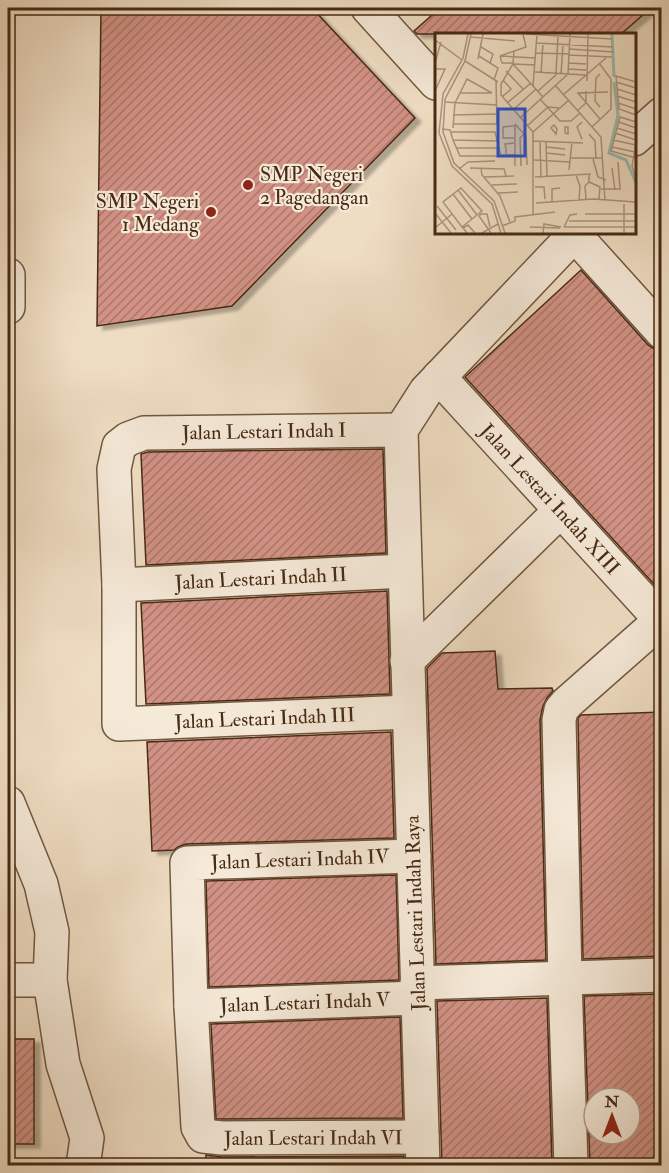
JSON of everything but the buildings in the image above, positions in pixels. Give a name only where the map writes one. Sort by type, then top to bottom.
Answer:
[{"type":"street","points":[[378,11],[435,82]]},
{"type":"street","points":[[636,137],[662,114]]},
{"type":"street","points":[[401,430],[426,391],[573,234],[662,332]]},
{"type":"street","points":[[8,275],[8,307]]},
{"type":"street","name":"Jalan Lestari Indah XIII","points":[[439,377],[661,620]]},
{"type":"street","name":"Jalan Lestari Indah I","points":[[119,585],[114,469],[119,446],[128,439],[144,433],[401,430]]},
{"type":"street","name":"Jalan Lestari Indah Raya","points":[[401,430],[422,1151]]},
{"type":"street","points":[[407,661],[561,510]]},
{"type":"street","name":"Jalan Lestari Indah II","points":[[119,585],[405,571]]},
{"type":"street","name":"Jalan Lestari Indah III","points":[[119,585],[119,724],[409,712]]},
{"type":"street","points":[[571,1166],[559,720],[561,710],[661,620]]},
{"type":"street","points":[[8,803],[41,884],[52,932],[50,980],[63,1064],[87,1138],[83,1166]]},
{"type":"street","name":"Jalan Lestari Indah IV","points":[[190,1006],[187,863],[414,856]]},
{"type":"street","name":"Jalan Lestari Indah V","points":[[190,1006],[565,978],[662,975]]},
{"type":"street","points":[[8,980],[50,980]]},
{"type":"street","name":"Jalan Lestari Indah VI","points":[[190,1006],[198,1127],[203,1136],[422,1151]]},
{"type":"place","name":"SMP Negeri 2 Pagedangan","points":[[248,185]]},
{"type":"place","name":"SMP Negeri 1 Medang","points":[[211,212]]}]
